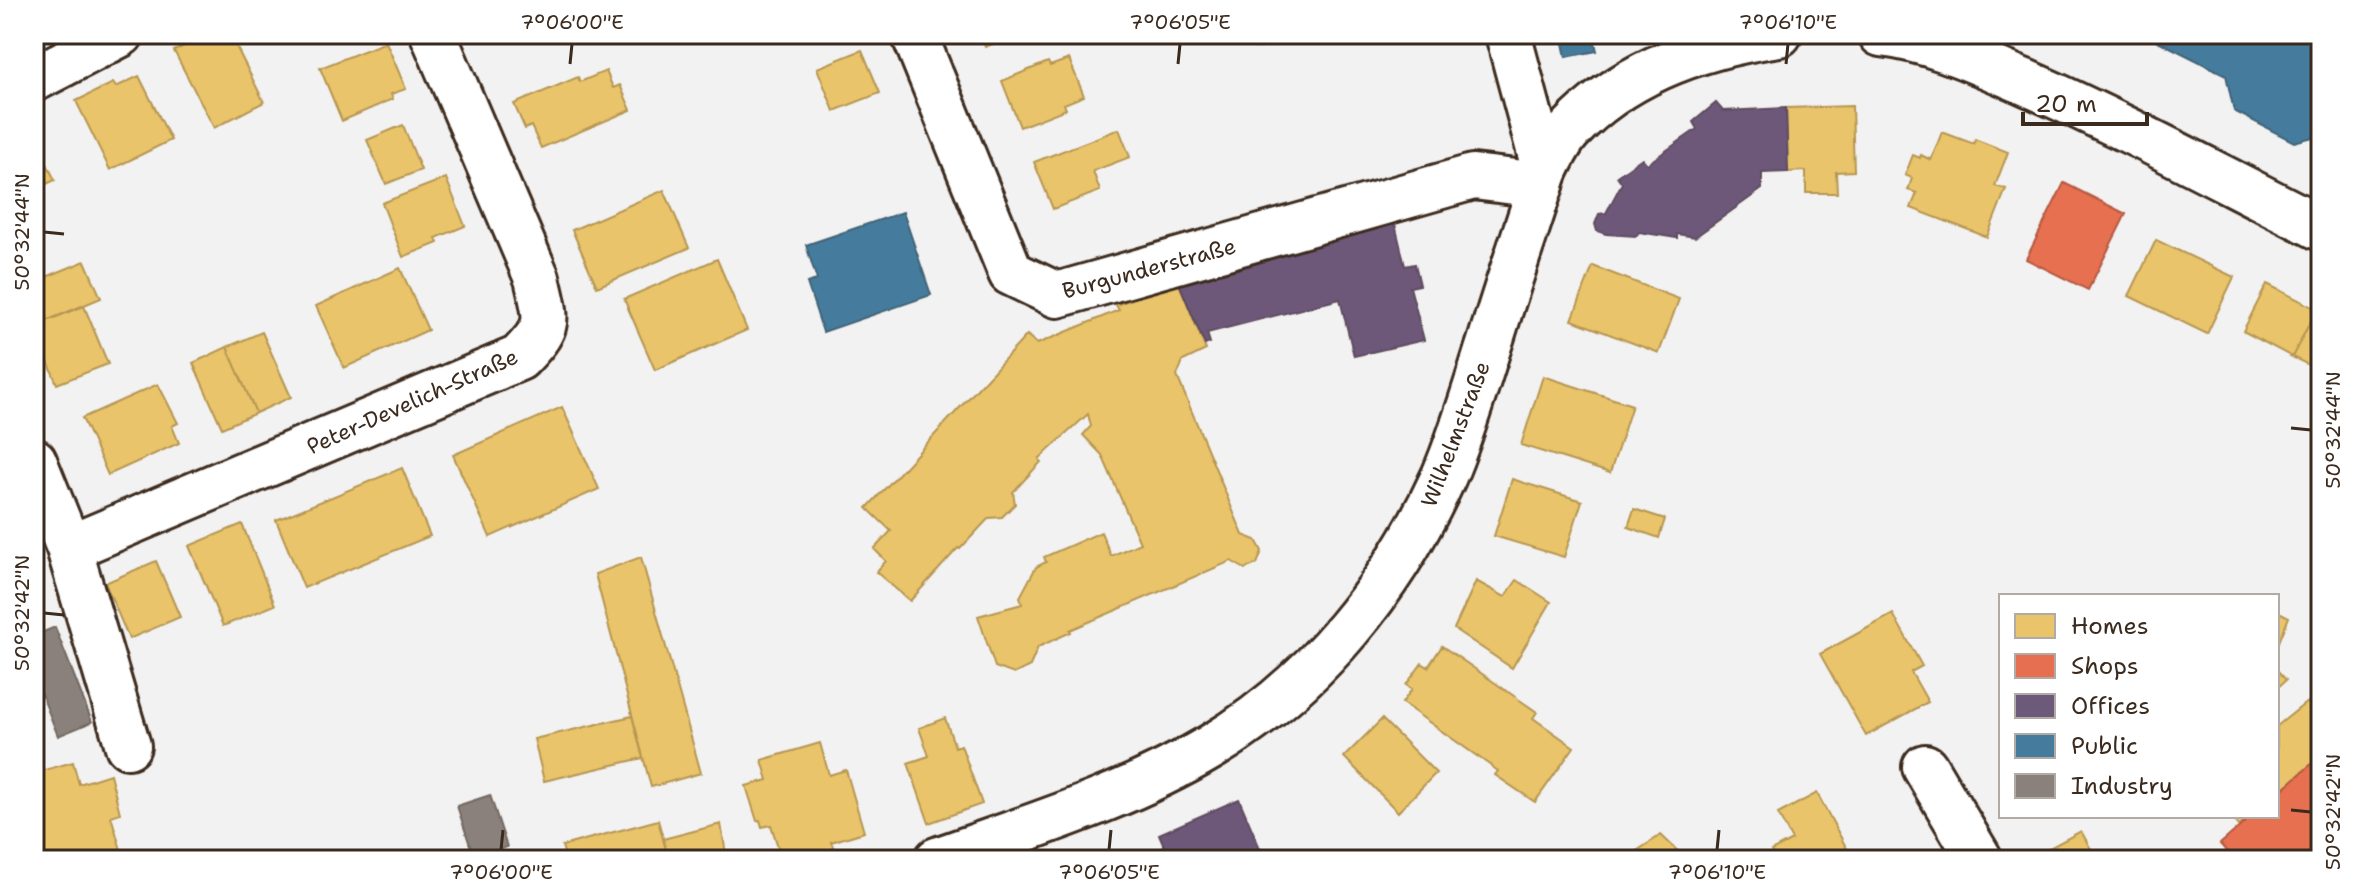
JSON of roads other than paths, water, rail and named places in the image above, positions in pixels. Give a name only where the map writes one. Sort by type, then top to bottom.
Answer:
[{"type":"street","points":[[34,79],[121,34]]},
{"type":"street","name":"Peter-Develich-Straße","points":[[69,548],[519,358],[541,335],[546,315],[537,278],[433,34]]},
{"type":"street","name":"Burgunderstraße","points":[[914,34],[1011,273],[1057,295],[1473,177],[1543,178]]},
{"type":"street","points":[[1508,34],[1543,178]]},
{"type":"street","name":"Wilhelmstraße","points":[[937,860],[1128,789],[1171,769],[1212,747],[1270,708],[1326,655],[1352,626],[1407,547],[1444,476],[1469,410],[1543,178],[1556,149],[1569,131],[1596,106],[1630,82],[1675,61],[1746,39],[1779,34]]},
{"type":"street","points":[[1881,34],[1958,53],[2068,101],[2321,228]]},
{"type":"street","points":[[34,461],[69,548],[128,746]]},
{"type":"street","points":[[1925,767],[1980,860]]}]
